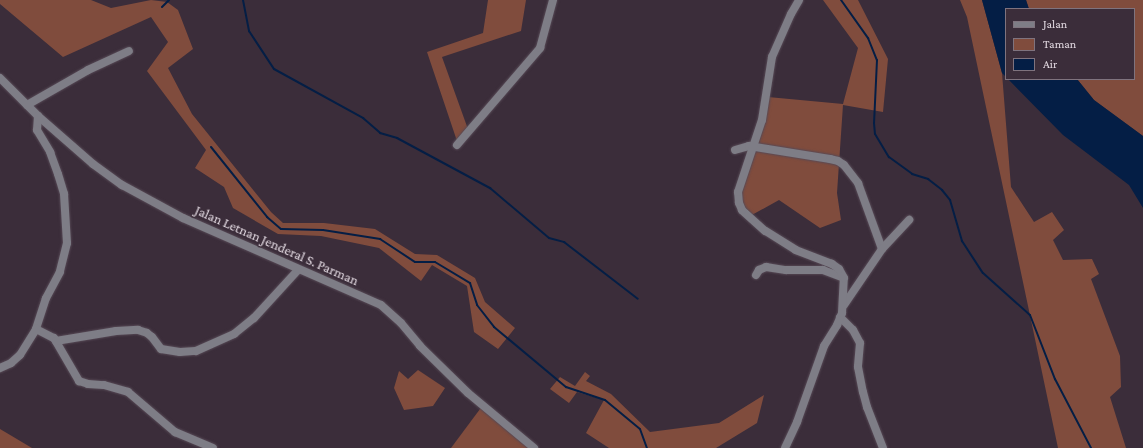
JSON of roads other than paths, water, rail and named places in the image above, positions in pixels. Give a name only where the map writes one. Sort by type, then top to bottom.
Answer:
[{"type":"street","points":[[457,145],[540,48],[553,0]]},
{"type":"street","points":[[785,448],[797,422],[824,346],[840,317],[843,306],[844,278],[839,269],[832,264],[796,250],[778,240],[742,210],[739,203],[738,192],[754,147],[767,97],[772,57],[791,14],[799,0]]},
{"type":"street","points":[[27,105],[88,70],[129,51]]},
{"type":"street","name":"Jalan Letnan Jenderal S. Parman","points":[[0,78],[38,116],[93,164],[122,185],[184,218],[298,270],[381,305],[401,323],[420,346],[468,393],[534,448]]},
{"type":"street","points":[[0,368],[20,355],[36,329],[44,304],[60,272],[67,243],[64,194],[50,152],[37,130],[38,116]]},
{"type":"street","points":[[735,150],[749,146],[830,159],[838,161],[844,165],[858,183],[876,237],[882,249]]},
{"type":"street","points":[[843,306],[882,249],[909,220]]},
{"type":"street","points":[[756,275],[762,268],[766,267],[786,270],[823,270],[844,278]]},
{"type":"street","points":[[56,342],[116,330],[138,330],[147,333],[162,349],[180,352],[196,351],[234,334],[254,318],[298,270]]},
{"type":"street","points":[[840,317],[853,330],[860,343],[858,367],[867,407],[883,448]]},
{"type":"street","points":[[36,329],[50,335],[56,342],[79,381],[113,387],[128,392],[175,432],[212,448]]},
{"type":"water","points":[[982,0],[1026,0],[1029,8],[1005,8],[1005,76],[1002,73]]},
{"type":"water","points":[[1009,80],[1078,80],[1094,100],[1143,136],[1143,208],[1129,185],[1063,135]]},
{"type":"waterway","points":[[162,7],[169,0]]},
{"type":"waterway","points":[[243,0],[249,31],[274,69],[363,118],[380,133],[397,138],[490,188],[549,238],[564,242],[638,299]]},
{"type":"waterway","points":[[841,0],[868,38],[877,60],[874,123],[875,134],[889,157],[912,174],[928,179],[942,190],[950,200],[962,241],[983,273],[1030,315],[1055,379],[1091,448]]},
{"type":"waterway","points":[[211,147],[267,217],[281,229],[323,230],[380,239],[415,262],[435,262],[470,283],[477,305],[494,327],[566,387],[605,400],[640,429],[647,448]]}]
